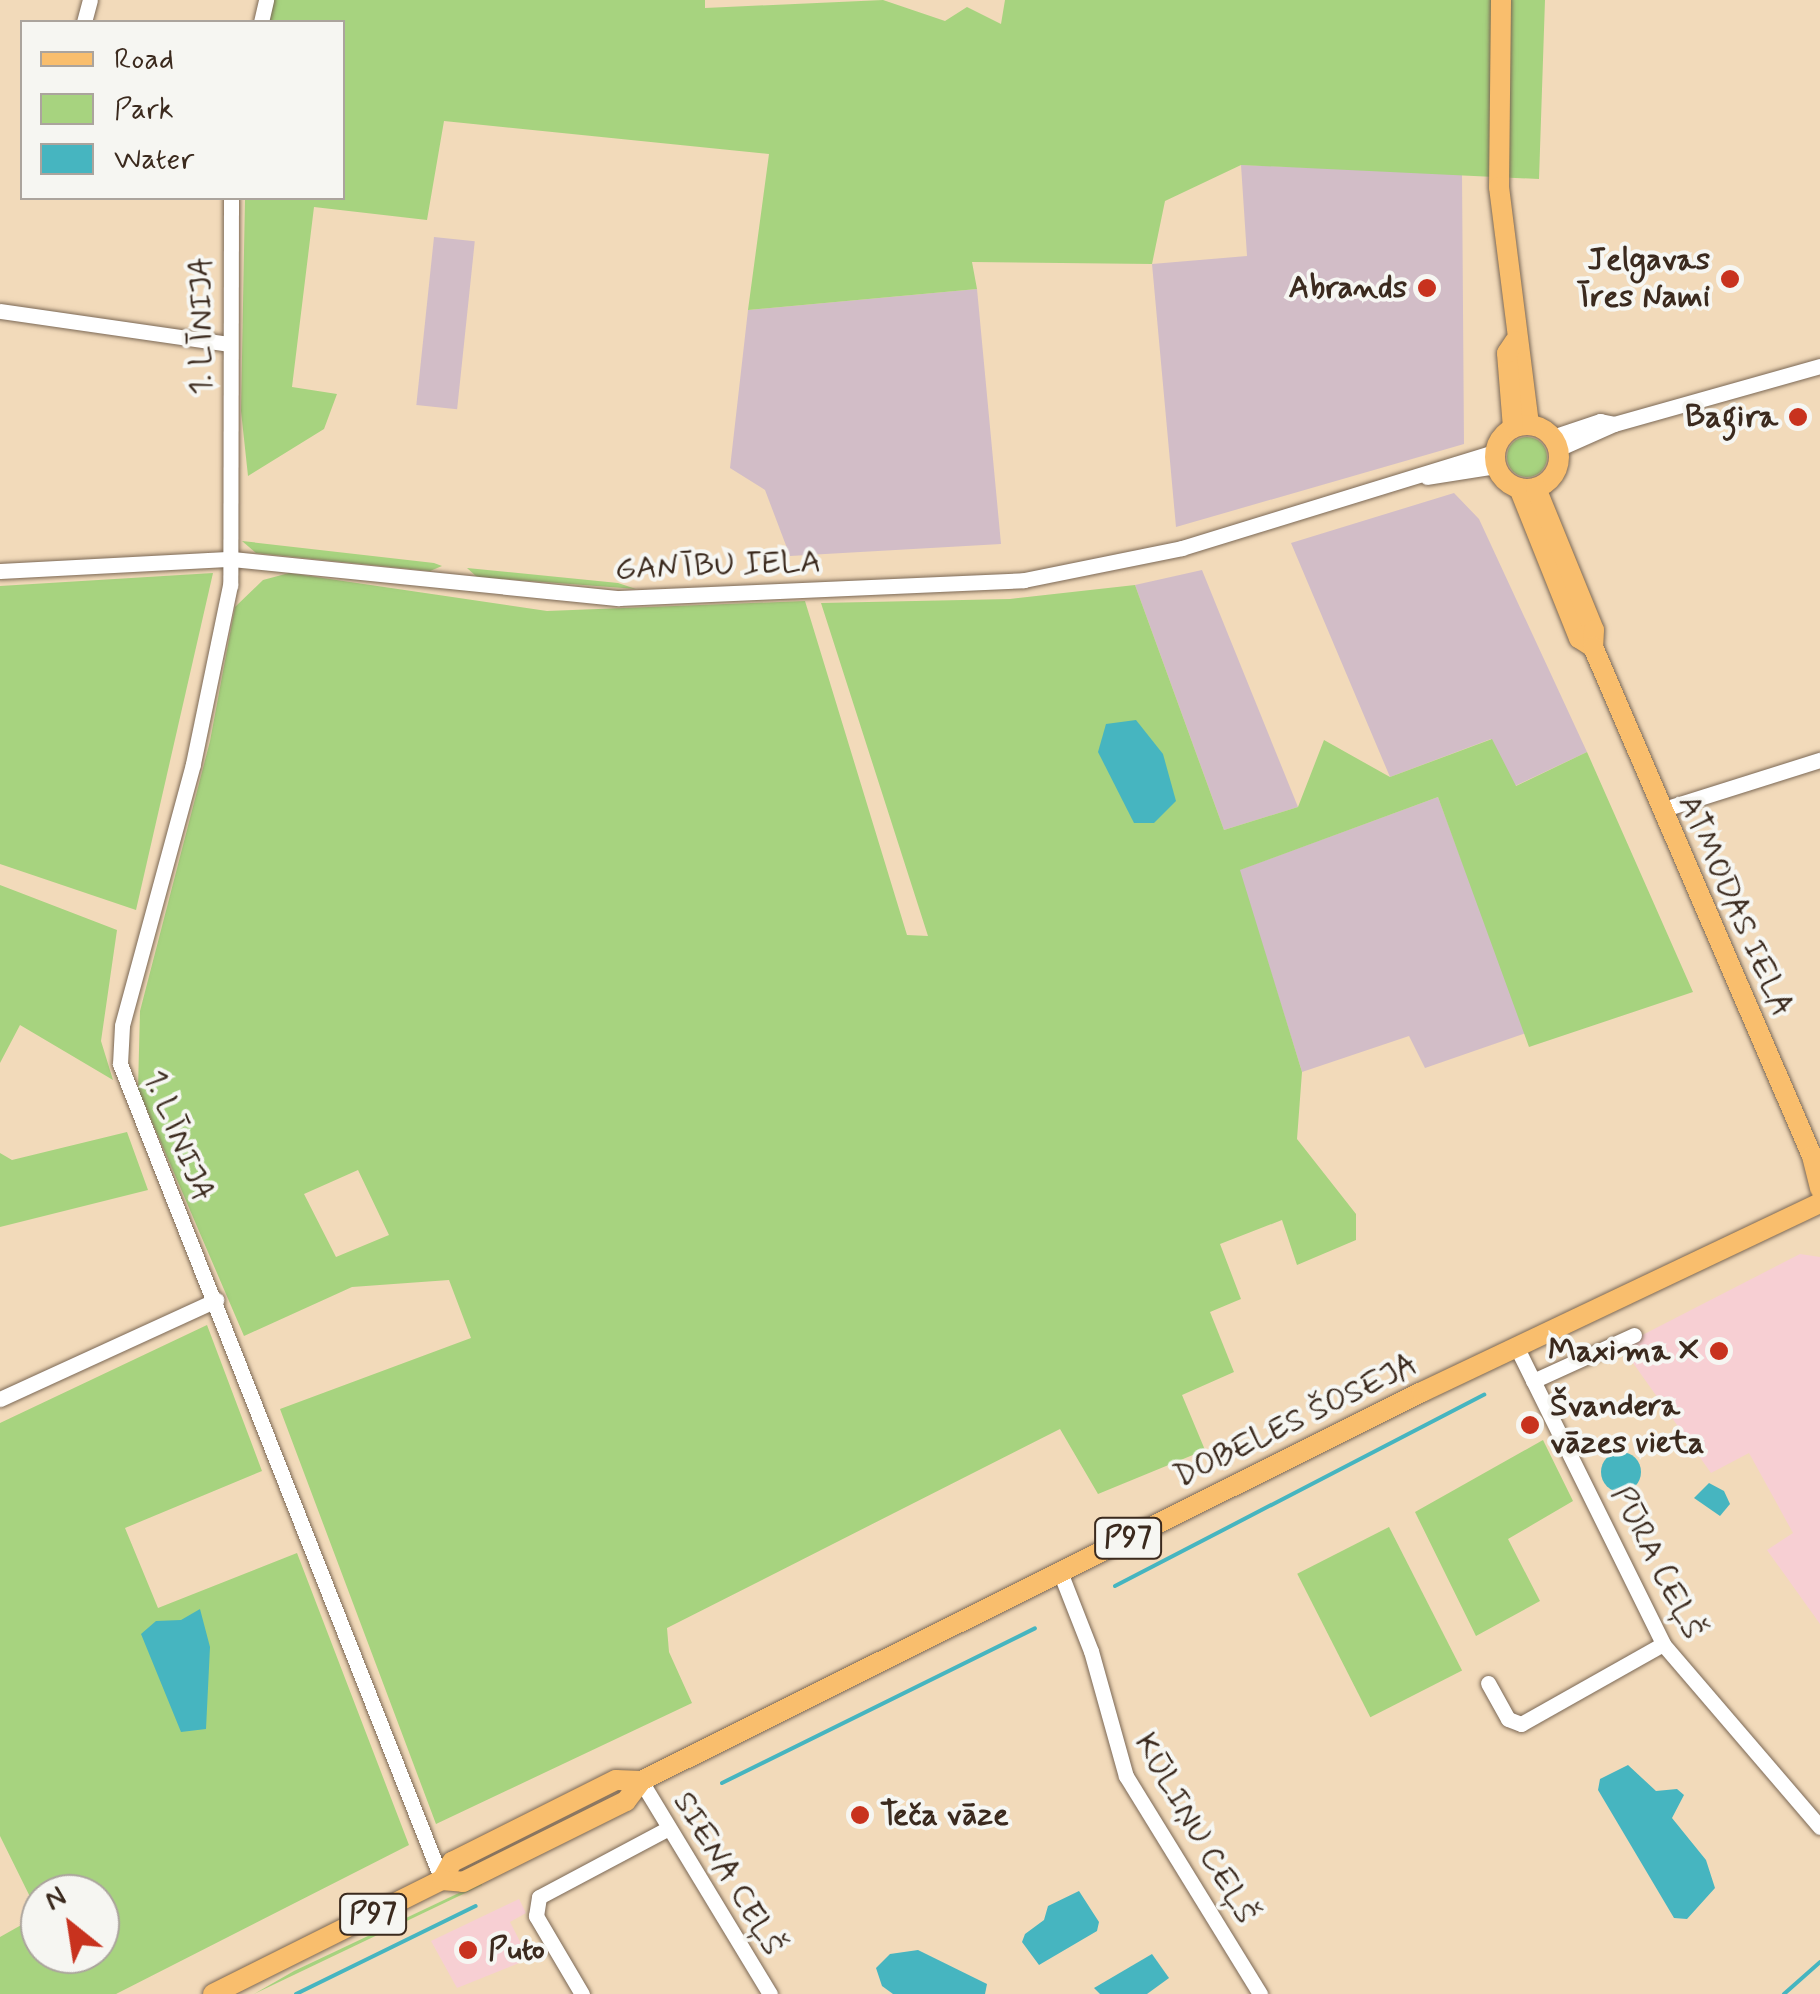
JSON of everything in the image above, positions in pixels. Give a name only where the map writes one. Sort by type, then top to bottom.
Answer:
[{"type":"main road","points":[[1502,0],[1499,187],[1514,341],[1507,353],[1521,427],[1495,459],[1528,488],[1552,477],[1555,443],[1521,427]]},
{"type":"main road","name":"ATMODAS IELA","points":[[1528,488],[1579,638],[1593,647],[1812,1156],[1820,1189]]},
{"type":"main road","name":"DOBELES ŠOSEJA","points":[[213,1994],[442,1880],[452,1862],[616,1780],[641,1781],[1516,1346],[1820,1203]]},
{"type":"street","name":"1. LĪNIJA","points":[[231,200],[232,559],[193,764],[132,983],[120,1064],[442,1880]]},
{"type":"street","points":[[0,310],[230,344]]},
{"type":"street","points":[[1555,443],[1820,366]]},
{"type":"street","name":"GANĪBU IELA","points":[[0,570],[232,559],[600,598],[1024,580],[1182,548],[1495,459]]},
{"type":"street","points":[[1660,810],[1820,760]]},
{"type":"street","points":[[0,1400],[216,1300]]},
{"type":"street","points":[[1533,1381],[1634,1335]]},
{"type":"street","name":"PŪRA CEĻŠ","points":[[1516,1346],[1663,1644],[1820,1827]]},
{"type":"street","name":"KŪLIŅU CEĻŠ","points":[[1060,1572],[1091,1651],[1126,1776],[1260,1994]]},
{"type":"street","points":[[1488,1684],[1508,1719],[1521,1724],[1663,1644]]},
{"type":"street","name":"SIENA CEĻŠ","points":[[641,1781],[665,1830],[770,1994]]},
{"type":"street","points":[[582,1994],[536,1916],[539,1897],[665,1830]]},
{"type":"shaded area","points":[[1241,165],[1462,173],[1464,444],[1176,527],[1152,264],[1247,256]]},
{"type":"shaded area","points":[[434,237],[475,241],[457,409],[416,405]]},
{"type":"shaded area","points":[[977,289],[1001,544],[790,556],[765,490],[730,468],[748,310]]},
{"type":"shaded area","points":[[1454,493],[1479,519],[1587,752],[1515,786],[1491,739],[1390,777],[1291,543]]},
{"type":"shaded area","points":[[1202,570],[1298,807],[1224,830],[1135,585]]},
{"type":"shaded area","points":[[1438,797],[1526,1033],[1425,1068],[1409,1036],[1302,1072],[1239,870]]},
{"type":"shaded area","points":[[1800,1254],[1820,1257],[1820,1624],[1767,1550],[1793,1533],[1749,1453],[1711,1473],[1621,1346]]},
{"type":"shaded area","points":[[519,1899],[526,1913],[510,1922],[529,1959],[457,1988],[431,1941]]},
{"type":"green space","points":[[274,0],[705,0],[705,8],[883,0],[945,21],[967,7],[1001,24],[1005,0],[1545,0],[1539,179],[1241,165],[1165,201],[1152,264],[972,262],[977,289],[748,310],[769,154],[444,121],[427,220],[314,207],[292,387],[337,394],[324,429],[248,476],[241,411],[245,200],[345,200],[345,20],[269,20]]},
{"type":"green space","points":[[1527,437],[1541,443],[1547,457],[1541,471],[1527,477],[1513,471],[1507,457],[1513,443]]},
{"type":"green space","points":[[242,541],[442,566],[430,571],[256,553]]},
{"type":"green space","points":[[467,568],[618,583],[636,589],[477,577]]},
{"type":"green space","points":[[213,573],[136,910],[0,864],[0,586]]},
{"type":"green space","points":[[289,573],[547,611],[805,601],[907,935],[928,936],[821,603],[1010,599],[1135,585],[1224,830],[1298,807],[1324,740],[1390,777],[1492,739],[1516,786],[1587,752],[1693,992],[1529,1047],[1438,797],[1240,870],[1302,1072],[1297,1139],[1356,1214],[1356,1240],[1297,1265],[1282,1220],[1220,1244],[1241,1299],[1210,1312],[1234,1372],[1182,1395],[1205,1450],[1098,1494],[1060,1429],[667,1628],[669,1652],[692,1703],[436,1824],[280,1409],[471,1338],[449,1280],[352,1287],[244,1336],[138,1089],[140,1011],[210,741],[235,607],[263,580]],"holes":[[[358,1170],[389,1235],[336,1257],[304,1194]]]},
{"type":"green space","points":[[0,885],[117,930],[101,1041],[113,1080],[20,1025],[0,1063]]},
{"type":"green space","points":[[127,1132],[148,1190],[0,1227],[0,1153],[12,1160]]},
{"type":"green space","points":[[207,1325],[262,1471],[125,1528],[158,1608],[297,1553],[409,1845],[116,1994],[0,1994],[0,1937],[20,1926],[20,1974],[120,1974],[120,1874],[20,1877],[0,1836],[0,1423]]},
{"type":"green space","points":[[1543,1440],[1573,1501],[1508,1539],[1540,1601],[1476,1636],[1415,1512]]},
{"type":"green space","points":[[1389,1527],[1462,1670],[1370,1717],[1297,1574]]},
{"type":"green space","points":[[482,1885],[254,1994],[294,1971]]},
{"type":"water","points":[[1136,720],[1163,754],[1176,801],[1154,823],[1134,823],[1098,752],[1106,724]]},
{"type":"water","points":[[1621,1452],[1635,1458],[1641,1472],[1635,1486],[1621,1492],[1607,1486],[1601,1472],[1607,1458]]},
{"type":"water","points":[[1709,1483],[1724,1491],[1730,1504],[1720,1516],[1694,1498]]},
{"type":"water","points":[[200,1609],[210,1647],[206,1729],[181,1732],[141,1634],[156,1621],[181,1620]]},
{"type":"water","points":[[1628,1765],[1656,1791],[1677,1789],[1684,1795],[1672,1818],[1706,1860],[1715,1888],[1687,1919],[1674,1918],[1598,1790],[1600,1779]]},
{"type":"water","points":[[1079,1891],[1099,1922],[1097,1931],[1039,1965],[1022,1942],[1025,1934],[1044,1920],[1048,1906]]},
{"type":"water","points":[[918,1950],[987,1984],[985,1994],[893,1994],[882,1986],[876,1968],[890,1954]]},
{"type":"water","points":[[1152,1954],[1169,1978],[1147,1994],[1100,1994],[1094,1988]]},
{"type":"waterway","points":[[1115,1586],[1484,1395]]},
{"type":"waterway","points":[[722,1783],[1035,1628]]},
{"type":"waterway","points":[[296,1994],[476,1906]]},
{"type":"waterway","points":[[1784,1994],[1820,1962]]},
{"type":"place","name":"Jelgavas Īres Nami","points":[[1730,279]]},
{"type":"place","name":"Abrands","points":[[1427,288]]},
{"type":"place","name":"Bagira","points":[[1798,417]]},
{"type":"place","name":"Maxima X","points":[[1719,1351]]},
{"type":"place","name":"Švandera vāzes vieta","points":[[1530,1425]]},
{"type":"place","name":"Teča vāze","points":[[860,1815]]},
{"type":"place","name":"Puto","points":[[468,1950]]}]
